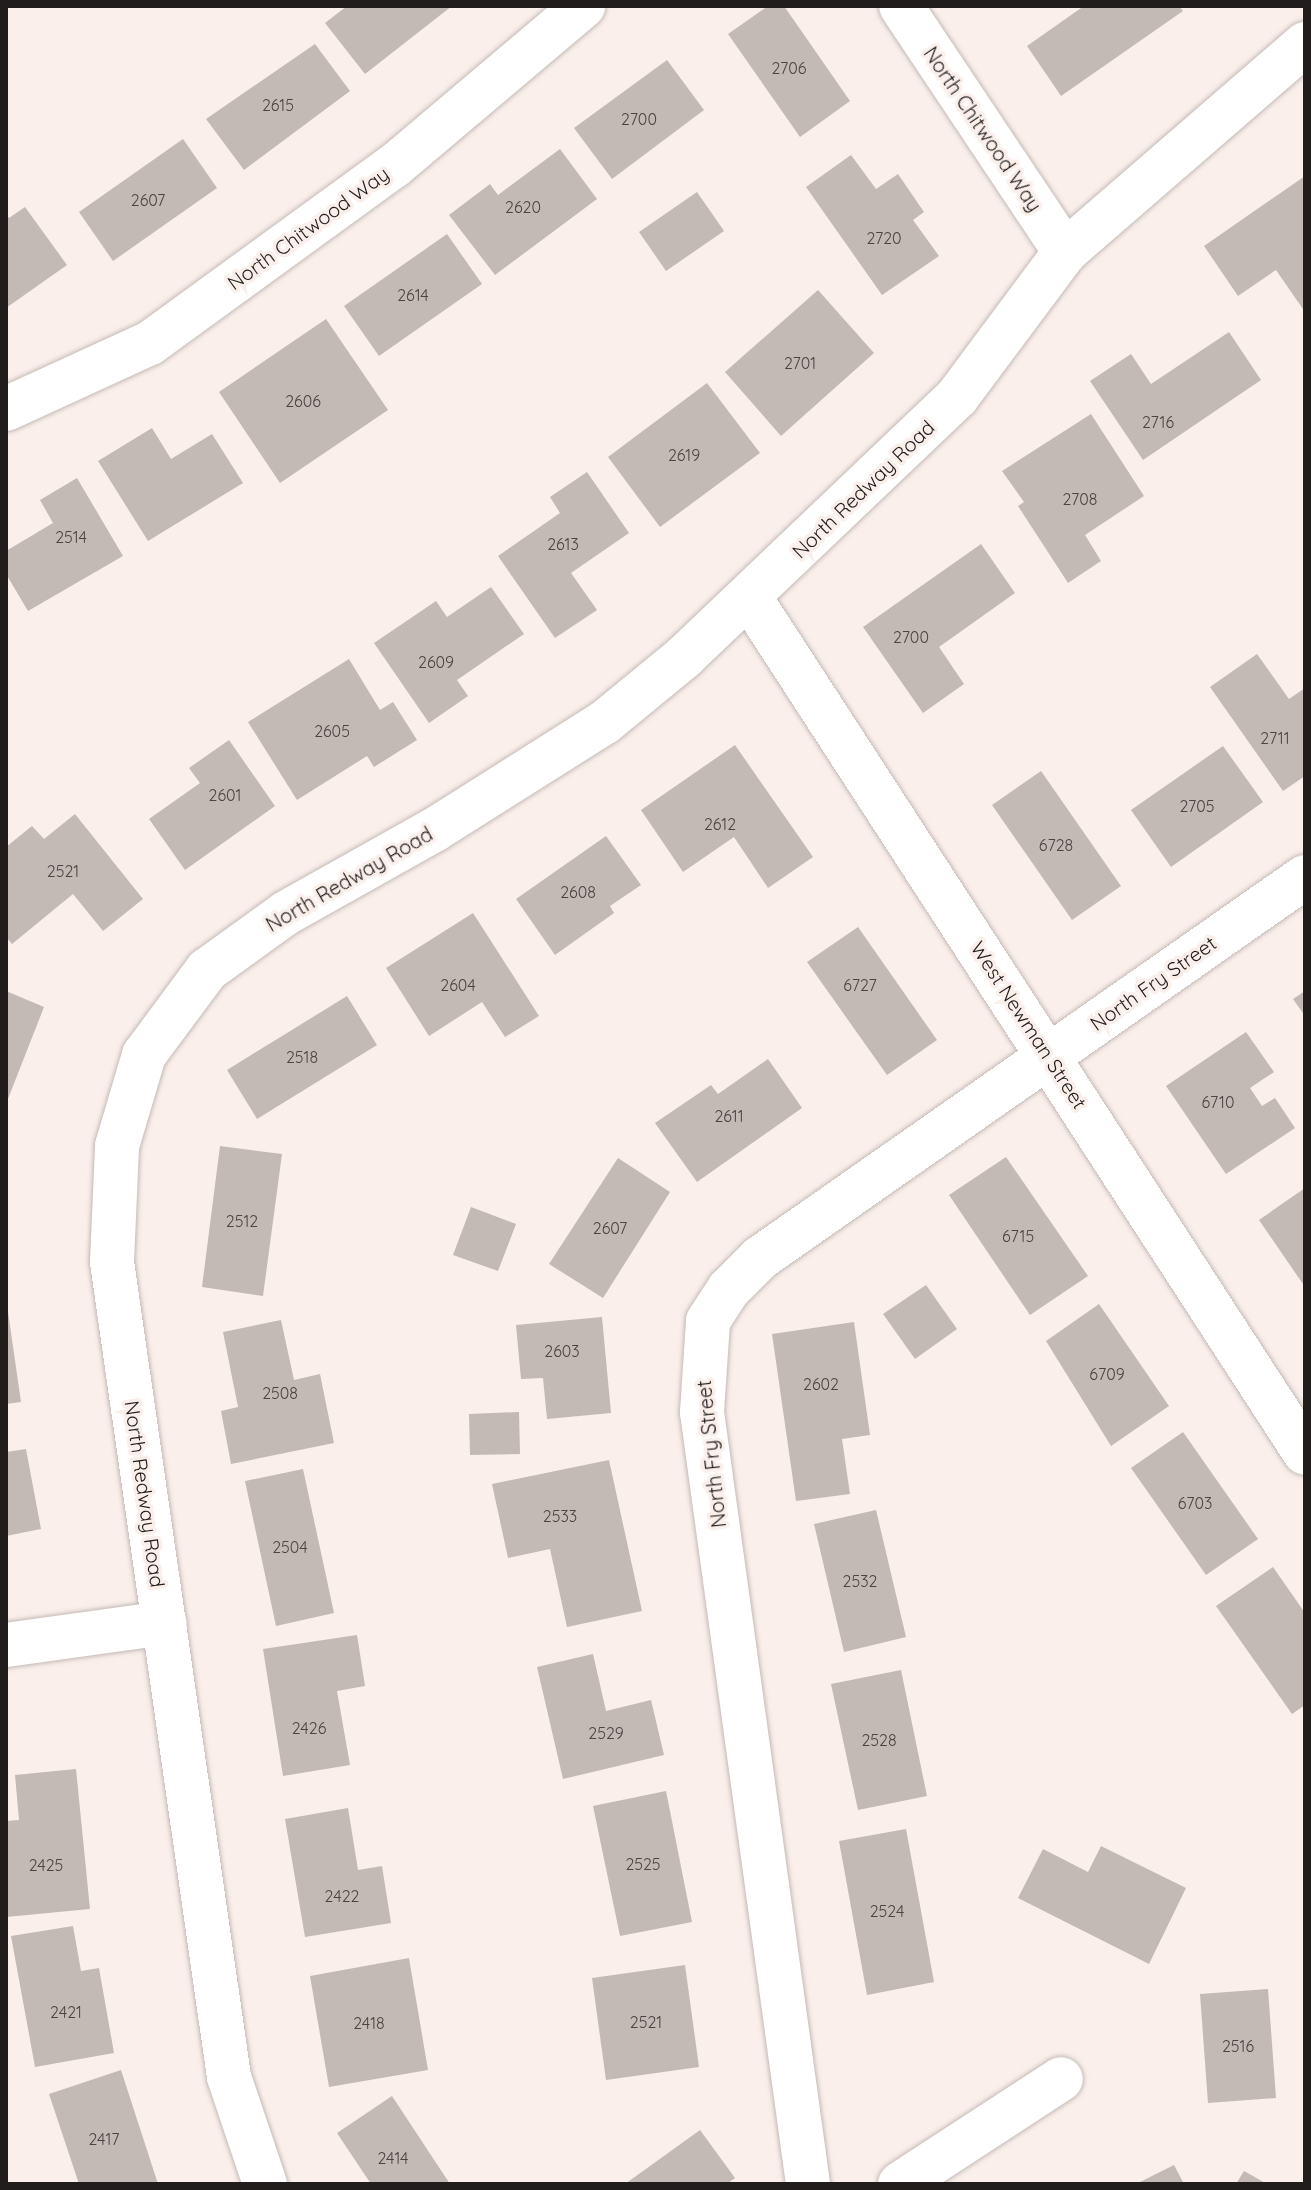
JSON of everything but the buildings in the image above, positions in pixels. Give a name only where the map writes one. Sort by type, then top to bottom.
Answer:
[{"type":"street","name":"North Chitwood Way","points":[[6,409],[150,343],[394,166],[583,6]]},
{"type":"street","name":"North Chitwood Way","points":[[901,6],[1065,252]]},
{"type":"street","name":"North Redway Road","points":[[265,2184],[229,2077],[112,1262],[117,1146],[144,1055],[207,970],[286,913],[434,830],[605,722],[750,598],[957,397],[1065,252],[1305,44]]},
{"type":"street","name":"West Newman Street","points":[[750,598],[1305,1453]]},
{"type":"street","name":"North Fry Street","points":[[808,2184],[702,1412],[708,1321],[729,1289],[760,1258],[1305,877]]},
{"type":"street","points":[[6,1645],[164,1623]]},
{"type":"street","points":[[900,2184],[1061,2079]]}]
